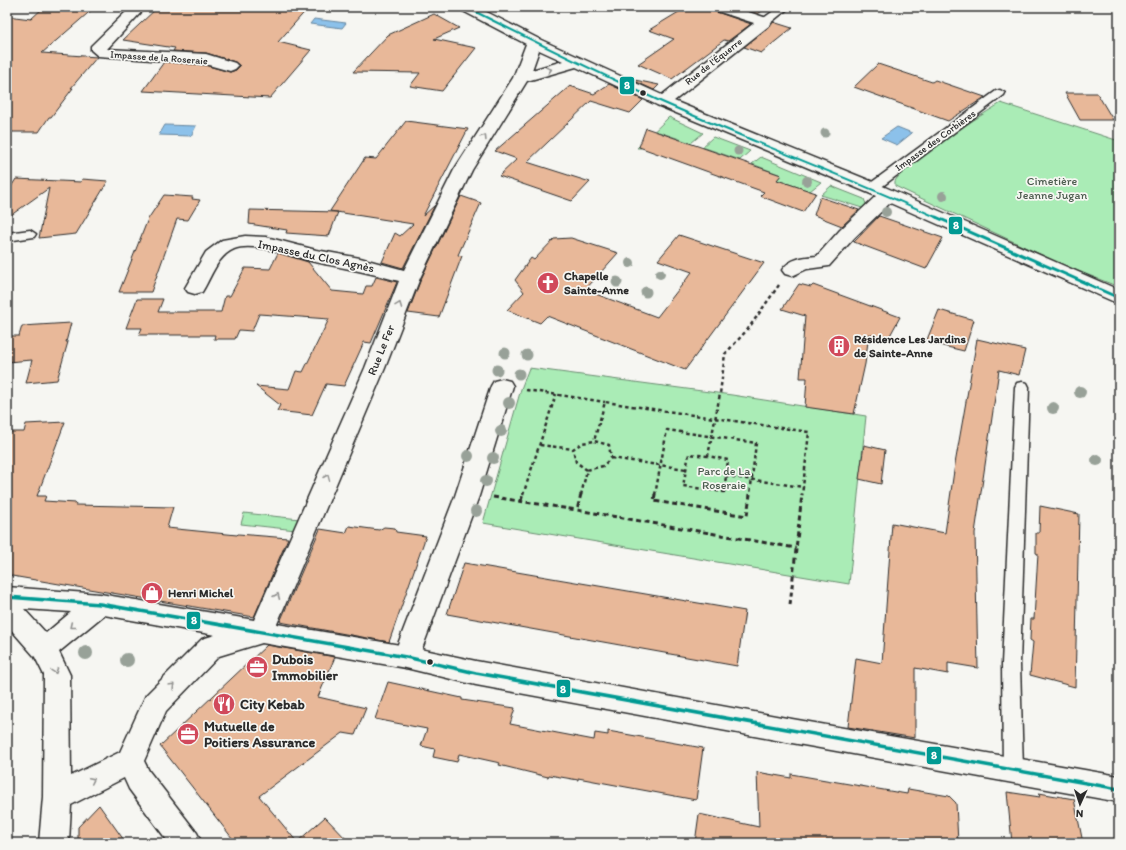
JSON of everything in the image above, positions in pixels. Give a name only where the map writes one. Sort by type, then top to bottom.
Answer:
[{"type":"street","name":"Impasse de la Roseraie","points":[[139,7],[99,46],[99,50],[104,53],[206,59],[230,66]]},
{"type":"street","points":[[466,7],[534,42],[663,102],[879,192],[1119,298]]},
{"type":"street","points":[[479,15],[491,7]]},
{"type":"street","points":[[719,7],[765,22]]},
{"type":"street","name":"Rue de l'Équerre","points":[[663,102],[765,22]]},
{"type":"street","name":"Rue Le Fer","points":[[261,632],[375,368],[410,278],[463,170],[521,78],[534,42]]},
{"type":"street","points":[[521,78],[577,62]]},
{"type":"street","points":[[792,270],[804,263],[822,262],[847,234],[879,192]]},
{"type":"street","name":"Impasse du Clos Agnès","points":[[195,288],[213,256],[229,244],[245,242],[266,243],[316,256],[360,264],[410,278]]},
{"type":"street","points":[[406,657],[467,496],[502,386]]},
{"type":"street","points":[[7,597],[100,604],[406,657],[484,674],[1119,789]]},
{"type":"street","points":[[44,649],[100,604]]},
{"type":"street","points":[[7,607],[44,649],[57,675],[57,797],[54,843]]},
{"type":"street","points":[[57,797],[130,761],[156,702],[211,647],[261,632]]},
{"type":"street","points":[[130,761],[139,780],[187,843]]},
{"type":"lane","points":[[765,22],[785,7]]},
{"type":"lane","name":"Impasse des Corbières","points":[[879,192],[1000,93]]},
{"type":"lane","points":[[7,237],[30,234]]},
{"type":"lane","points":[[1013,770],[1010,664],[1022,387]]},
{"type":"path","points":[[708,456],[726,354],[748,329],[788,271],[792,270]]},
{"type":"path","points":[[502,386],[809,432],[790,605]]},
{"type":"path","points":[[521,501],[556,394]]},
{"type":"path","points":[[594,441],[605,402]]},
{"type":"path","points":[[667,430],[711,437],[756,443],[747,516],[654,502],[667,430]]},
{"type":"path","points":[[540,445],[573,449],[582,443],[594,441],[609,445],[611,458]]},
{"type":"path","points":[[573,449],[576,462],[587,470]]},
{"type":"path","points":[[689,454],[708,456],[728,460],[724,492],[684,486],[689,454]]},
{"type":"path","points":[[611,458],[686,469]]},
{"type":"path","points":[[587,470],[603,466],[611,458]]},
{"type":"path","points":[[577,510],[587,470]]},
{"type":"path","points":[[726,476],[803,487]]},
{"type":"path","points":[[467,496],[521,501],[796,548]]},
{"type":"green space","name":"Cimetière Jeanne Jugan","points":[[1001,103],[1119,141],[1119,287],[1063,265],[895,186],[895,181],[897,178],[922,156]]},
{"type":"green space","points":[[669,117],[703,133],[691,143],[659,132],[641,148],[637,148]]},
{"type":"green space","points":[[713,137],[750,151],[740,160],[702,147]]},
{"type":"green space","points":[[761,157],[821,182],[810,191],[777,180],[781,175],[752,164]]},
{"type":"green space","points":[[831,186],[864,199],[866,204],[862,208],[821,195]]},
{"type":"green space","name":"Parc de La Roseraie","points":[[529,368],[732,395],[866,416],[849,584],[483,523],[521,389]]},
{"type":"green space","points":[[244,513],[300,519],[296,530],[241,524]]},
{"type":"water","points":[[314,19],[346,23],[342,28],[310,24]]},
{"type":"water","points":[[165,125],[196,126],[191,136],[159,135]]},
{"type":"water","points":[[897,127],[912,133],[897,145],[881,138]]},
{"type":"building","points":[[44,7],[95,7],[42,53],[97,57],[71,88],[73,88],[51,117],[49,117],[39,132],[7,132],[7,16],[31,19]]},
{"type":"building","points":[[158,7],[309,7],[278,42],[311,50],[270,98],[143,91],[164,62],[205,65],[230,72],[236,70],[240,66],[235,62],[206,53],[173,51],[175,48],[123,40]]},
{"type":"building","points":[[687,7],[711,7],[714,11],[751,24],[728,41],[724,40],[672,79],[638,64],[674,39],[649,30]]},
{"type":"building","points":[[738,7],[767,7],[758,14]]},
{"type":"building","points":[[434,14],[459,28],[434,39],[476,48],[442,91],[410,86],[420,73],[353,72],[388,35]]},
{"type":"building","points":[[773,22],[792,28],[761,53],[744,47]]},
{"type":"building","points":[[878,64],[932,82],[935,80],[985,97],[948,121],[854,87]]},
{"type":"building","points":[[630,79],[659,85],[654,90]]},
{"type":"building","points":[[609,84],[643,100],[630,113],[591,101],[527,162],[590,182],[572,201],[499,176],[517,159],[495,151],[570,86],[594,94]]},
{"type":"building","points":[[1065,93],[1097,93],[1113,120],[1080,120]]},
{"type":"building","points":[[406,121],[468,129],[423,216],[435,205],[403,268],[382,262],[395,233],[400,236],[413,224],[330,211],[365,158],[376,159]]},
{"type":"building","points":[[646,128],[781,175],[777,180],[816,193],[803,212],[760,196],[764,192],[639,147]]},
{"type":"building","points":[[16,179],[81,182],[82,179],[108,181],[76,234],[39,238],[49,188],[7,218],[7,193]]},
{"type":"building","points":[[164,195],[193,197],[192,199],[200,200],[188,220],[177,219],[151,292],[119,292],[148,219]]},
{"type":"building","points":[[461,196],[481,203],[458,255],[462,256],[439,317],[408,313],[421,279]]},
{"type":"building","points":[[820,197],[859,210],[842,226],[814,215]]},
{"type":"building","points":[[250,210],[338,212],[329,236],[286,233],[287,230],[249,224]]},
{"type":"building","points":[[879,216],[943,238],[926,269],[854,242]]},
{"type":"building","points":[[679,235],[764,263],[685,370],[547,316],[540,323],[507,310],[524,292],[515,280],[531,258],[534,260],[554,239],[571,238],[618,253],[585,290],[657,317],[692,272],[658,260]]},
{"type":"building","points":[[278,253],[308,262],[332,291],[363,294],[366,286],[372,286],[376,277],[397,282],[371,343],[364,342],[344,386],[326,384],[312,415],[277,411],[280,405],[256,386],[289,389],[296,371],[303,372],[329,319],[259,314],[252,331],[239,330],[235,339],[214,339],[215,335],[139,335],[142,328],[126,328],[137,299],[163,299],[158,312],[221,312],[225,296],[230,296],[245,268],[270,269]]},
{"type":"building","name":"Résidence Les Jardins de Sainte-Anne","points":[[799,284],[811,287],[813,285],[900,317],[887,341],[869,334],[865,364],[854,414],[805,407],[807,378],[800,378],[805,316],[782,309]]},
{"type":"building","points":[[939,310],[974,320],[964,351],[926,342]]},
{"type":"building","points":[[71,323],[66,342],[68,342],[57,380],[26,383],[32,360],[7,362],[7,336],[19,336],[22,326]]},
{"type":"building","points":[[977,339],[1025,350],[1019,375],[999,370],[975,533],[978,668],[948,663],[948,674],[915,668],[915,738],[848,727],[856,658],[882,663],[892,523],[945,533],[955,464]]},
{"type":"building","points":[[65,422],[37,496],[46,496],[44,501],[76,503],[75,505],[173,507],[167,528],[237,535],[288,538],[254,617],[12,576],[7,570],[7,432],[24,432],[26,424]]},
{"type":"building","points":[[864,445],[885,450],[881,484],[859,479]]},
{"type":"building","points":[[1040,506],[1079,514],[1075,687],[1030,675],[1033,642],[1030,640],[1031,619],[1034,619],[1038,554],[1036,553],[1036,533],[1039,533]]},
{"type":"building","points":[[349,526],[379,530],[384,527],[395,528],[396,532],[426,536],[389,642],[280,622],[320,529],[346,533]]},
{"type":"building","points":[[464,563],[745,611],[737,666],[447,614]]},
{"type":"building","points":[[267,645],[335,657],[318,697],[366,708],[355,735],[343,733],[259,796],[297,842],[325,817],[350,843],[236,843],[160,746]]},
{"type":"building","points":[[388,682],[462,698],[462,700],[515,708],[510,724],[594,740],[595,733],[608,735],[608,731],[703,748],[696,800],[578,778],[578,780],[549,775],[548,777],[499,765],[500,763],[459,754],[457,762],[433,757],[435,749],[421,746],[427,729],[375,719]]},
{"type":"building","points":[[757,772],[791,778],[791,774],[907,794],[908,789],[949,796],[956,803],[958,843],[695,843],[699,814],[759,827]]},
{"type":"building","points":[[1007,792],[1040,797],[1039,793],[1074,799],[1083,843],[1012,843]]},
{"type":"building","points":[[99,805],[126,843],[78,843],[78,827]]},
{"type":"transit line","name":"8","points":[[466,7],[534,42],[663,102],[872,188],[1119,298]]},
{"type":"transit line","name":"8","points":[[7,597],[100,604],[406,657],[476,673],[1119,789]]},
{"type":"place","name":"Chapelle Sainte-Anne","points":[[548,283]]},
{"type":"place","name":"Résidence Les Jardins de Sainte-Anne","points":[[839,346]]},
{"type":"place","name":"Henri Michel","points":[[152,593]]},
{"type":"place","name":"Dubois Immobilier","points":[[257,667]]},
{"type":"place","name":"City Kebab","points":[[224,704]]},
{"type":"place","name":"Mutuelle de Poitiers Assurance","points":[[188,734]]}]
